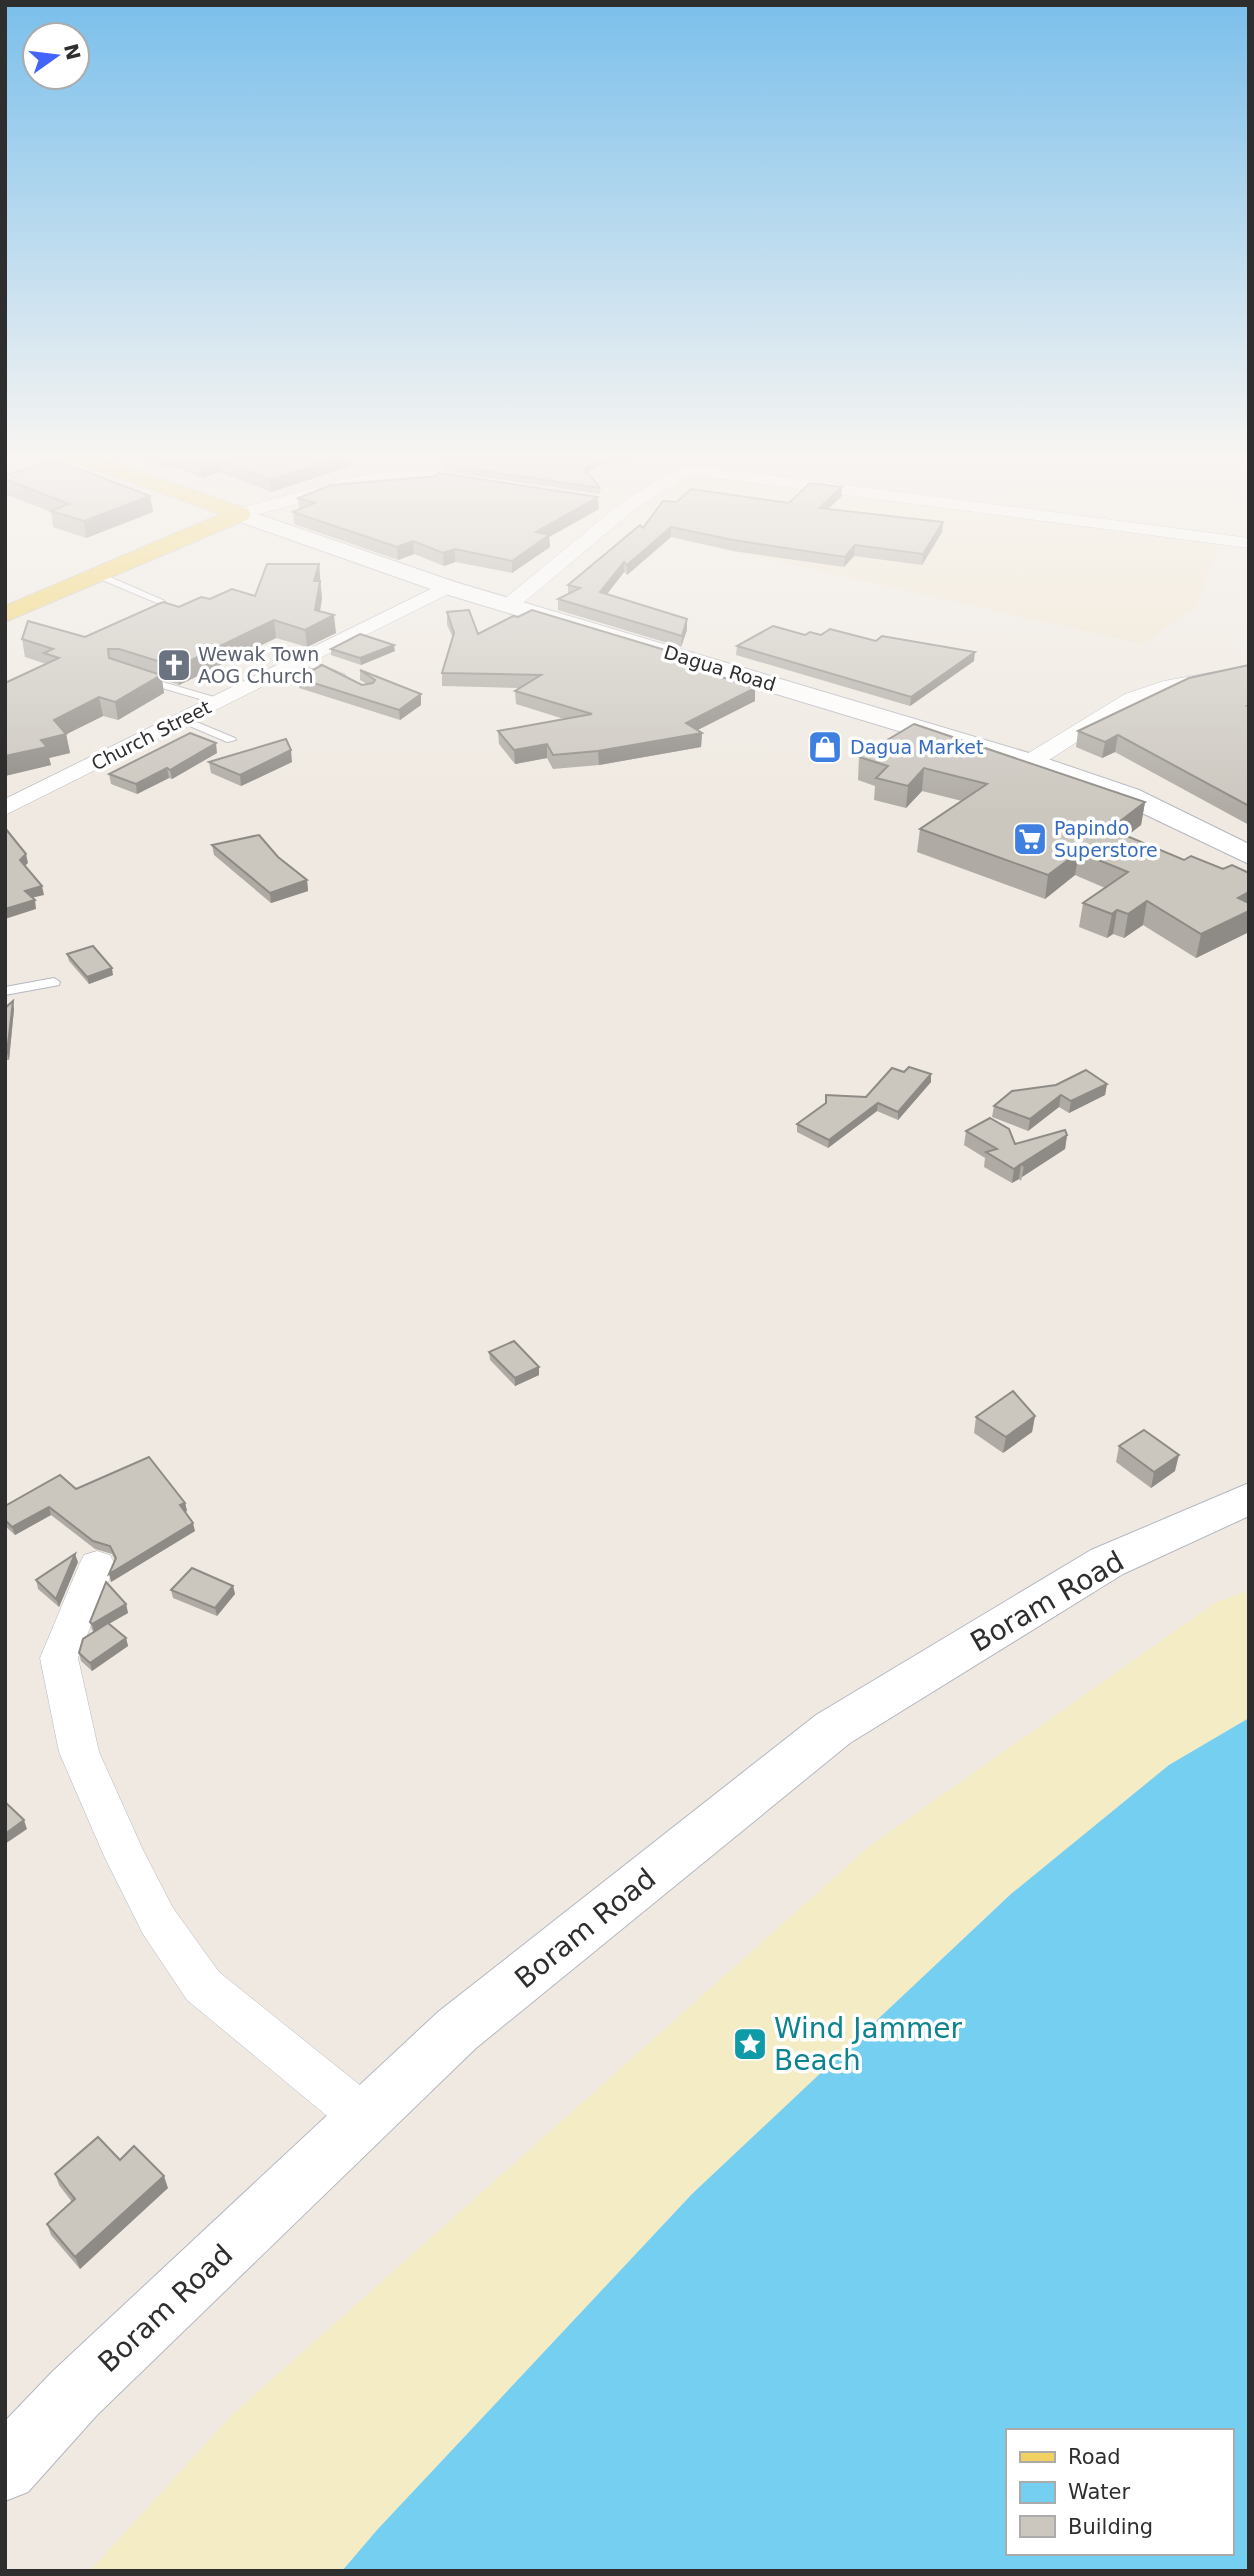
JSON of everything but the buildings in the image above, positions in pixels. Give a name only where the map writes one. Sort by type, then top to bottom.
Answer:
[{"type":"main road","points":[[5,615],[102,573]]},
{"type":"street","name":"Dagua Road","points":[[408,573],[1030,762],[1129,796],[1249,855]]},
{"type":"street","points":[[510,604],[547,573]]},
{"type":"street","name":"Church Street","points":[[5,808],[447,587]]},
{"type":"street","points":[[1030,762],[1132,698],[1164,687],[1249,672]]},
{"type":"street","name":"Boram Road","points":[[5,2469],[75,2393],[457,2031],[833,1728],[1107,1562],[1249,1497]]},
{"type":"street","points":[[97,1565],[59,1658],[79,1752],[125,1856],[158,1921],[203,1986],[365,2118]]},
{"type":"lane","points":[[98,575],[160,601]]},
{"type":"lane","points":[[299,660],[348,679]]},
{"type":"lane","points":[[128,674],[183,693],[217,701]]},
{"type":"lane","points":[[182,719],[231,740]]},
{"type":"lane","points":[[5,991],[54,982]]},
{"type":"shaded area","points":[[829,573],[1208,573],[1196,606],[1143,644]]},
{"type":"sand","name":"Wind Jammer Beach","points":[[1249,1590],[1249,1718],[1169,1765],[1011,1894],[692,2194],[377,2530],[342,2571],[90,2571],[230,2417],[871,1845],[1215,1603]]},
{"type":"water","points":[[1249,1718],[1249,2571],[342,2571],[377,2530],[692,2194],[1011,1894],[1169,1765]]},
{"type":"place","name":"Wewak Town AOG Church","points":[[174,665]]},
{"type":"place","name":"Dagua Market","points":[[825,747]]},
{"type":"place","name":"Papindo Superstore","points":[[1030,839]]},
{"type":"place","name":"Wind Jammer Beach","points":[[750,2044]]}]
